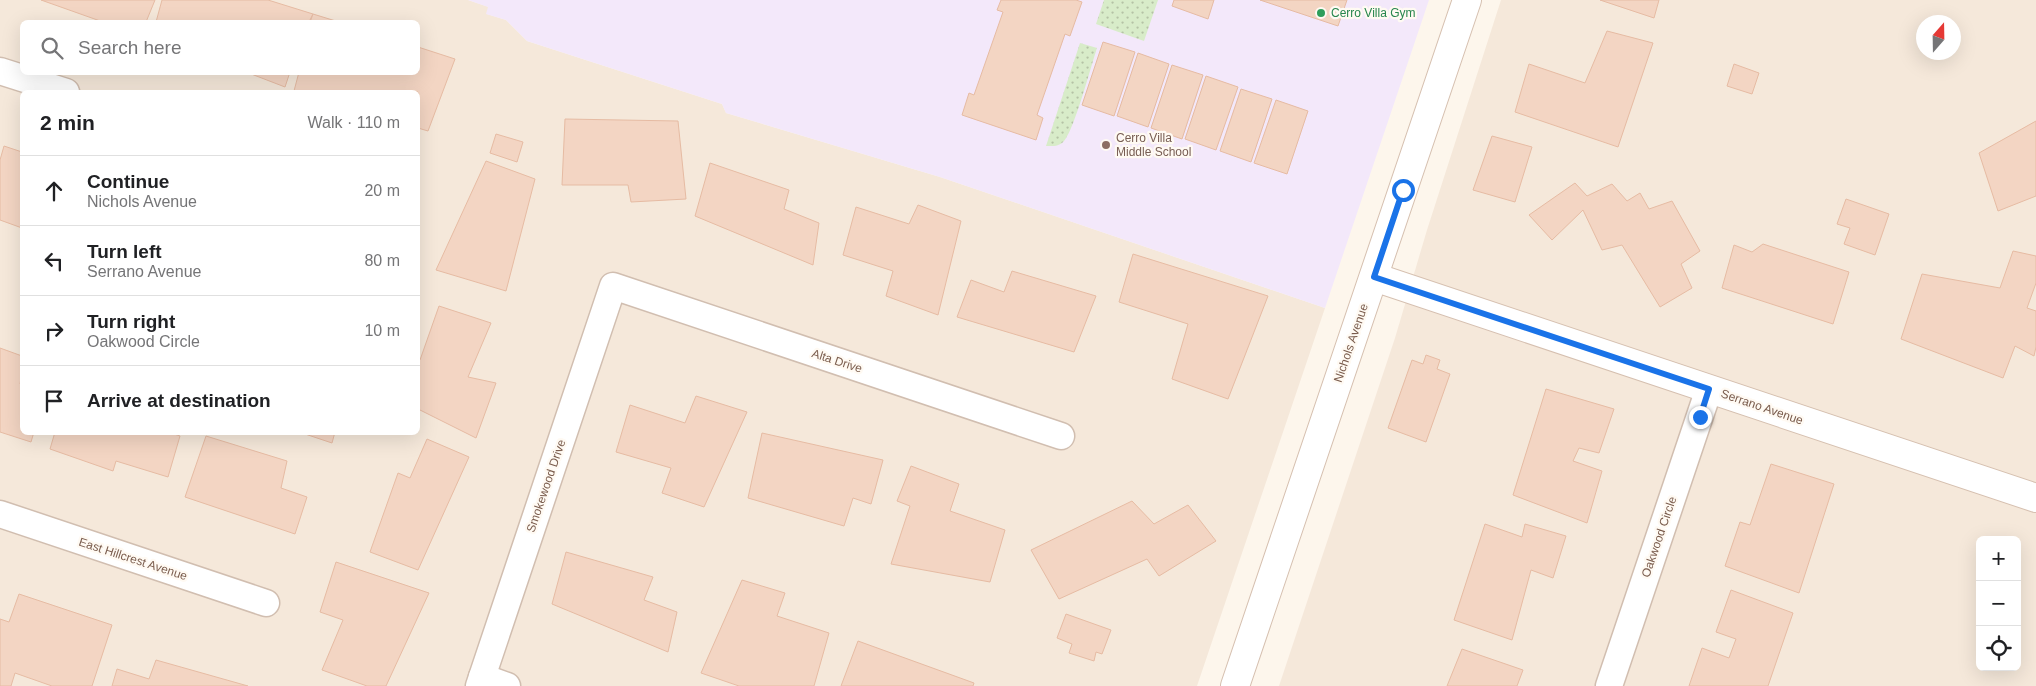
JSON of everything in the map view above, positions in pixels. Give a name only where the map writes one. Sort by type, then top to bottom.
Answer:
[{"type":"street","name":"Nichols Avenue","points":[[1235,686],[1467,0]]},
{"type":"street","points":[[0,71],[60,90]]},
{"type":"street","name":"Serrano Avenue","points":[[1374,277],[2036,498]]},
{"type":"street","name":"Alta Drive","points":[[613,286],[1061,436]]},
{"type":"street","name":"Smokewood Drive","points":[[480,682],[613,286]]},
{"type":"street","name":"Oakwood Circle","points":[[1609,686],[1709,389]]},
{"type":"street","name":"East Hillcrest Avenue","points":[[0,514],[266,603]]},
{"type":"street","points":[[480,682],[508,686]]},
{"type":"shaded area","points":[[0,0],[468,0],[489,7],[487,14],[506,20],[527,41],[722,104],[726,113],[940,177],[1325,308],[1197,686],[0,686]]},
{"type":"shaded area","name":"Cerro Villa Middle School","points":[[468,0],[1429,0],[1325,308],[940,177],[726,113],[722,104],[527,41],[506,20],[486,14],[488,7]]},
{"type":"shaded area","points":[[1501,0],[2036,0],[2036,686],[1279,686],[1395,338],[1427,230]]},
{"type":"green space","points":[[1104,0],[1158,0],[1144,41],[1096,24]]},
{"type":"green space","points":[[1080,43],[1097,48],[1073,125],[1062,143],[1046,146]]},
{"type":"building","points":[[41,0],[155,0],[147,20],[97,20]]},
{"type":"building","points":[[162,0],[268,0],[313,14],[310,20],[157,20]]},
{"type":"building","points":[[1001,0],[1076,0],[1082,2],[1070,36],[1065,34],[1037,115],[1043,118],[1036,140],[962,115],[969,93],[974,95],[1003,12],[997,10]]},
{"type":"building","points":[[1174,0],[1214,0],[1208,19],[1172,6]]},
{"type":"building","name":"Cerro Villa Gym","points":[[1260,0],[1347,0],[1338,26]]},
{"type":"building","points":[[1600,0],[1659,0],[1654,18]]},
{"type":"building","points":[[313,14],[332,20],[311,20]]},
{"type":"building","points":[[1607,31],[1653,43],[1618,147],[1515,112],[1529,64],[1585,83]]},
{"type":"building","points":[[1103,42],[1135,52],[1114,116],[1082,105]]},
{"type":"building","points":[[420,48],[455,59],[428,131],[420,129],[420,90],[294,90],[298,75],[420,75]]},
{"type":"building","points":[[1138,53],[1169,64],[1148,127],[1117,116]]},
{"type":"building","points":[[1734,64],[1759,73],[1752,94],[1727,86]]},
{"type":"building","points":[[1172,65],[1203,75],[1182,139],[1151,128]]},
{"type":"building","points":[[254,75],[289,75],[285,87]]},
{"type":"building","points":[[1206,76],[1238,87],[1216,150],[1185,139]]},
{"type":"building","points":[[1241,89],[1272,99],[1251,162],[1220,151]]},
{"type":"building","points":[[1276,100],[1308,111],[1287,174],[1254,163]]},
{"type":"building","points":[[565,119],[678,121],[686,199],[631,202],[628,185],[562,185]]},
{"type":"building","points":[[2036,121],[2036,196],[1998,211],[1979,153]]},
{"type":"building","points":[[496,134],[523,142],[517,162],[490,153]]},
{"type":"building","points":[[1492,136],[1532,147],[1515,202],[1473,190]]},
{"type":"building","points":[[4,146],[20,151],[20,227],[0,220],[0,160]]},
{"type":"building","points":[[486,161],[535,179],[506,291],[436,270]]},
{"type":"building","points":[[710,163],[789,190],[784,209],[819,223],[813,265],[695,216]]},
{"type":"building","points":[[1575,183],[1587,196],[1612,184],[1627,201],[1640,193],[1649,209],[1672,201],[1700,251],[1681,264],[1692,288],[1660,307],[1622,245],[1602,250],[1583,210],[1552,240],[1529,215]]},
{"type":"building","points":[[1846,199],[1889,214],[1875,255],[1844,244],[1850,228],[1837,224]]},
{"type":"building","points":[[918,205],[961,221],[938,315],[886,296],[893,271],[843,255],[856,207],[909,224]]},
{"type":"building","points":[[1763,244],[1849,272],[1833,324],[1722,288],[1734,245],[1752,252]]},
{"type":"building","points":[[2013,251],[2036,256],[2036,283],[2027,308],[2036,311],[2036,347],[2034,356],[2015,346],[2003,378],[1901,339],[1922,274],[2000,288]]},
{"type":"building","points":[[1133,254],[1268,296],[1228,399],[1172,379],[1188,324],[1119,302]]},
{"type":"building","points":[[1012,271],[1096,296],[1074,352],[957,317],[971,280],[1004,292]]},
{"type":"building","points":[[439,306],[491,323],[468,377],[496,383],[476,438],[420,410],[420,360]]},
{"type":"building","points":[[0,348],[20,355],[20,435],[33,435],[31,442],[0,432]]},
{"type":"building","points":[[1426,355],[1440,360],[1437,369],[1450,374],[1426,442],[1388,428],[1412,360],[1423,364]]},
{"type":"building","points":[[1546,389],[1614,409],[1599,453],[1579,448],[1573,461],[1602,471],[1587,523],[1513,495]]},
{"type":"building","points":[[696,396],[747,412],[704,507],[662,493],[671,468],[616,452],[630,405],[685,423]]},
{"type":"building","points":[[762,433],[883,460],[871,504],[853,498],[844,526],[748,498]]},
{"type":"building","points":[[54,435],[180,436],[168,477],[116,461],[113,471],[50,449]]},
{"type":"building","points":[[308,435],[334,435],[332,443]]},
{"type":"building","points":[[206,436],[287,461],[281,488],[307,497],[295,534],[185,497]]},
{"type":"building","points":[[427,439],[469,457],[418,570],[370,552],[398,473],[410,478]]},
{"type":"building","points":[[1771,464],[1834,484],[1799,593],[1725,566],[1740,522],[1750,525]]},
{"type":"building","points":[[911,466],[959,484],[950,511],[1005,530],[990,582],[891,564],[910,506],[897,501]]},
{"type":"building","points":[[1132,501],[1154,524],[1188,505],[1216,541],[1159,576],[1147,559],[1059,599],[1031,550]]},
{"type":"building","points":[[1485,524],[1522,537],[1525,524],[1566,536],[1553,578],[1531,570],[1512,640],[1454,620]]},
{"type":"building","points":[[566,552],[653,577],[644,600],[677,612],[668,652],[552,604]]},
{"type":"building","points":[[336,562],[429,593],[386,686],[367,686],[322,670],[343,620],[320,612]]},
{"type":"building","points":[[742,580],[785,593],[777,616],[829,633],[814,686],[739,686],[701,673]]},
{"type":"building","points":[[1731,590],[1793,613],[1768,686],[1689,686],[1702,648],[1729,658],[1736,639],[1716,632]]},
{"type":"building","points":[[19,594],[112,625],[92,686],[52,686],[15,673],[11,686],[0,686],[0,619],[9,622]]},
{"type":"building","points":[[1066,614],[1111,630],[1102,654],[1096,652],[1094,661],[1069,653],[1072,644],[1057,638]]},
{"type":"building","points":[[858,641],[974,683],[973,686],[841,686]]},
{"type":"building","points":[[1462,649],[1523,670],[1517,686],[1447,686]]},
{"type":"building","points":[[156,660],[248,686],[112,686],[117,669],[149,679]]},
{"type":"place","name":"Cerro Villa Gym","points":[[1321,13]]},
{"type":"place","name":"Cerro Villa Middle School","points":[[1106,145]]},
{"type":"route","points":[[1403,190],[1374,277],[1709,389],[1700,417]]}]
